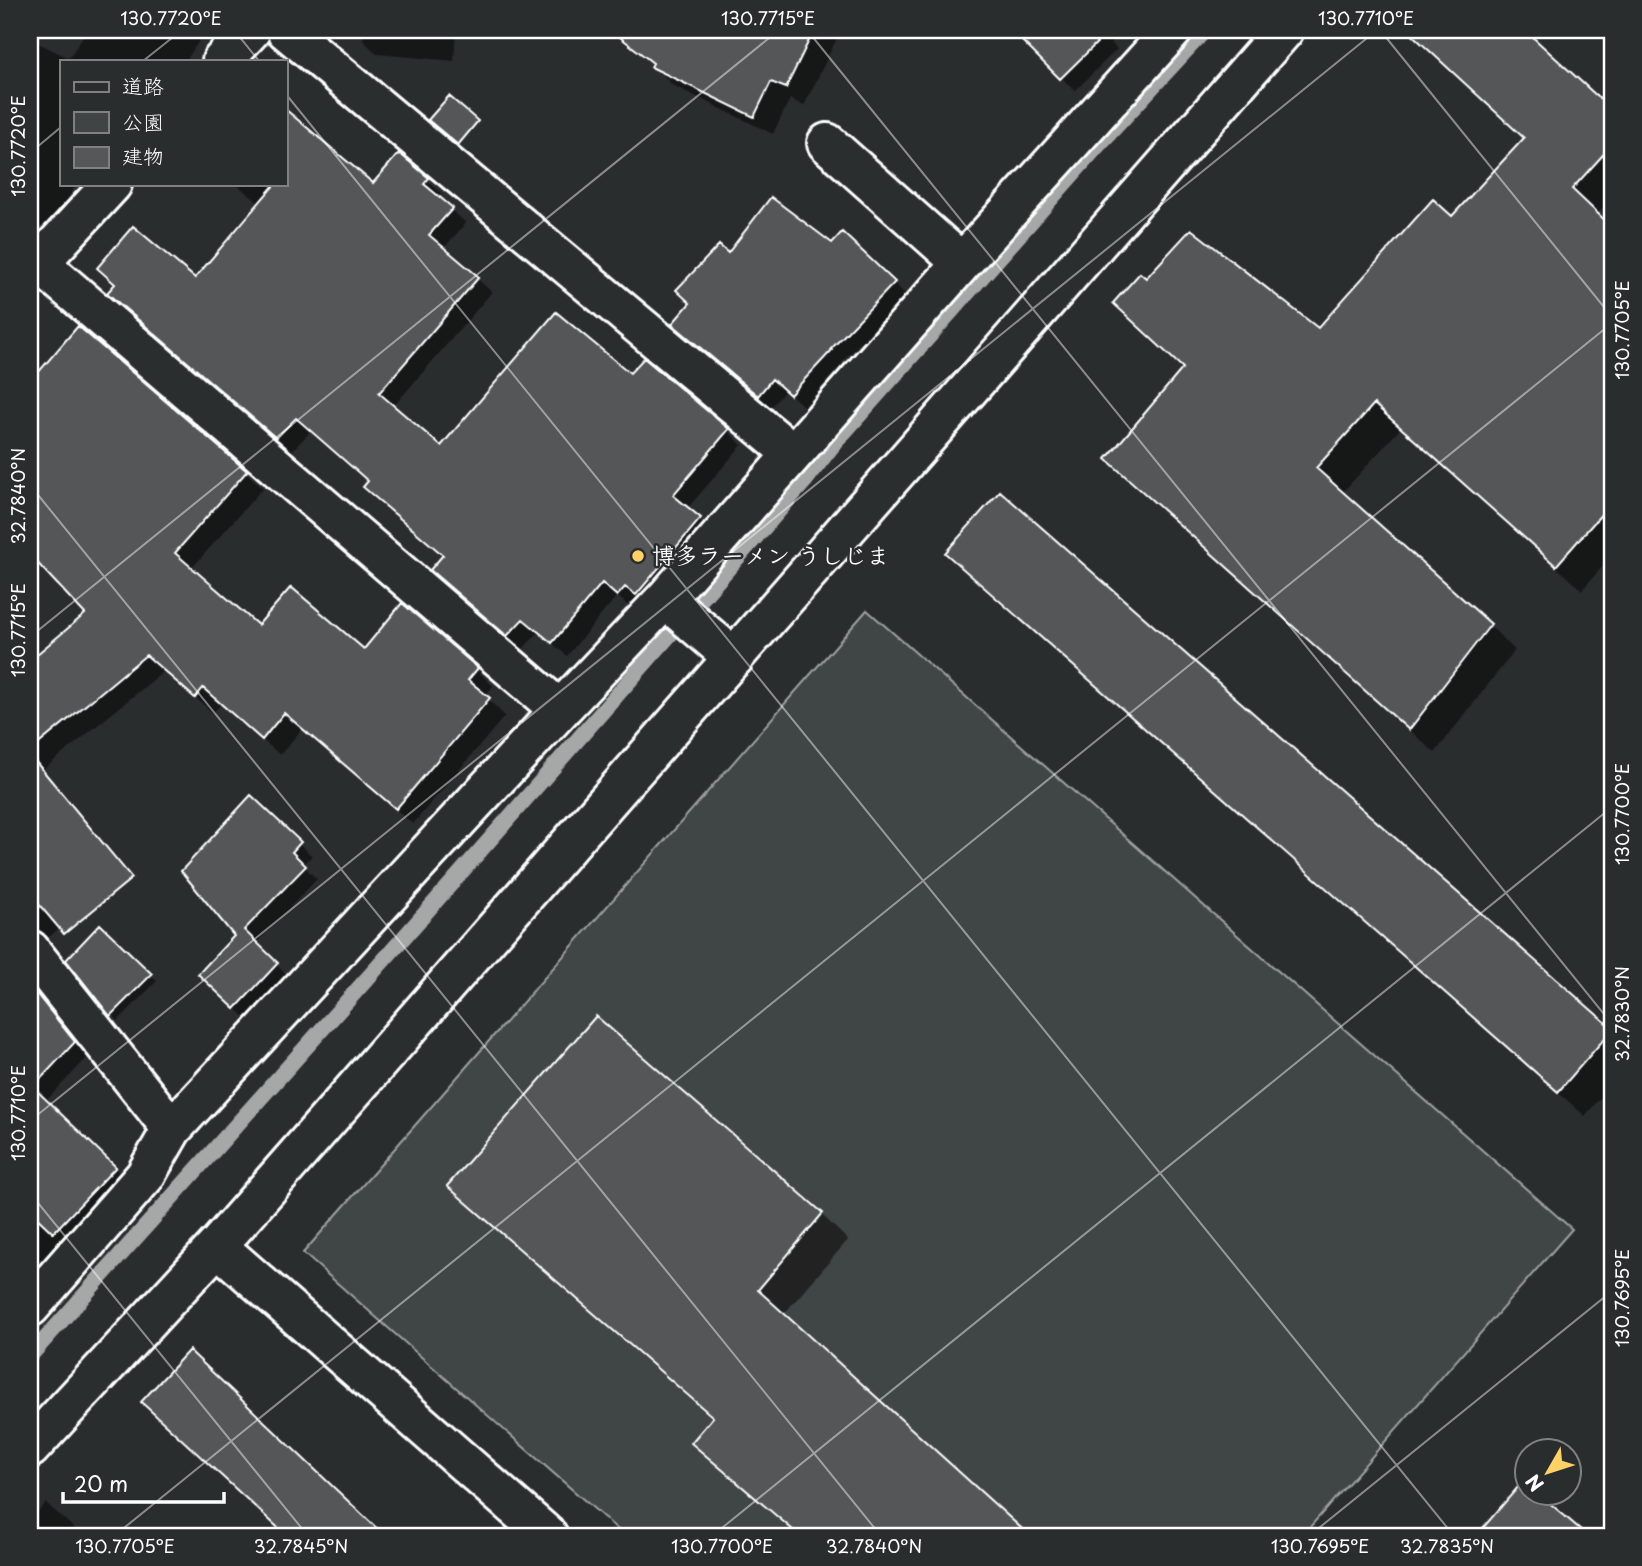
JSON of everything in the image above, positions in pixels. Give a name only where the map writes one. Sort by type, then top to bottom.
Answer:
[{"type":"street","points":[[223,60],[251,30]]},
{"type":"street","points":[[286,30],[793,454]]},
{"type":"street","points":[[30,1307],[145,1176],[172,1129],[665,599],[962,263],[1173,30]]},
{"type":"street","points":[[30,1448],[217,1246],[1284,30]]},
{"type":"street","points":[[827,143],[962,263]]},
{"type":"street","points":[[110,186],[33,265],[560,710]]},
{"type":"street","points":[[665,599],[734,657]]},
{"type":"street","points":[[30,950],[172,1129]]},
{"type":"street","points":[[217,1246],[548,1536]]},
{"type":"green space","points":[[867,610],[1572,1229],[1302,1536],[625,1536],[303,1253]]},
{"type":"building","points":[[611,30],[814,30],[786,88],[771,82],[754,117],[651,67],[653,63]]},
{"type":"building","points":[[1011,30],[1110,30],[1060,79]]},
{"type":"building","points":[[1407,30],[1525,30],[1612,110],[1612,145],[1572,189],[1612,227],[1612,502],[1556,566],[1374,404],[1316,468],[1491,624],[1409,730],[1106,459],[1183,368],[1113,303],[1140,273],[1146,278],[1191,229],[1318,328],[1433,199],[1452,216],[1524,138]]},
{"type":"building","points":[[449,96],[478,121],[458,145],[428,120]]},
{"type":"building","points":[[287,111],[373,183],[399,153],[429,178],[424,184],[453,208],[429,235],[479,277],[379,393],[441,446],[556,312],[630,373],[644,358],[729,429],[673,495],[701,518],[636,595],[625,587],[617,596],[602,583],[552,643],[523,619],[507,636],[430,570],[443,555],[363,487],[368,481],[296,418],[276,438],[107,293],[115,284],[97,268],[133,226],[195,278],[273,186],[287,186]]},
{"type":"building","points":[[771,197],[832,243],[842,232],[895,282],[790,395],[772,379],[758,396],[672,324],[690,303],[676,290],[719,245],[728,253]]},
{"type":"building","points":[[78,326],[247,471],[175,553],[258,625],[291,587],[364,649],[402,603],[478,668],[468,680],[490,698],[396,809],[284,713],[262,740],[203,688],[195,698],[146,655],[30,751],[30,660],[85,614],[30,555],[30,382]]},
{"type":"building","points":[[1000,491],[1612,1028],[1558,1092],[945,553]]},
{"type":"building","points":[[30,755],[132,878],[64,934],[30,894]]},
{"type":"building","points":[[251,795],[301,842],[292,852],[306,866],[244,930],[278,963],[235,1009],[198,974],[234,936],[181,871]]},
{"type":"building","points":[[100,924],[152,974],[110,1016],[66,960]]},
{"type":"building","points":[[35,992],[75,1042],[33,1087],[116,1167],[53,1233],[30,1211],[30,998]]},
{"type":"building","points":[[596,1016],[823,1213],[758,1290],[1030,1536],[800,1536],[691,1443],[713,1417],[447,1186]]},
{"type":"building","points":[[189,1350],[385,1536],[287,1536],[141,1402]]},
{"type":"building","points":[[1512,1494],[1512,1506],[1553,1506],[1588,1536],[1476,1536]]},
{"type":"waterway","points":[[30,1356],[391,952],[1096,148],[1205,30]]},
{"type":"place","name":"博多ラーメン うしじま","points":[[638,556]]}]
